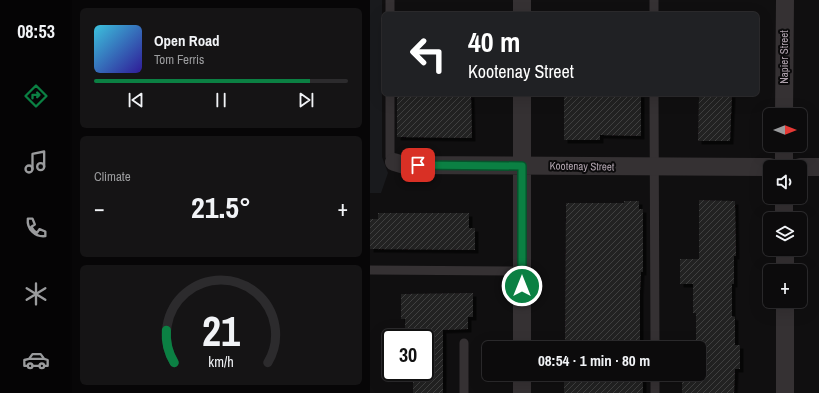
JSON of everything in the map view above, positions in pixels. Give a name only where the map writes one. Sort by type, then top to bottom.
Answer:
[{"type":"street","points":[[522,0],[522,12]]},
{"type":"street","name":"Napier Street","points":[[784,0],[784,108]]},
{"type":"street","points":[[522,96],[522,341]]},
{"type":"street","name":"Kootenay Street","points":[[394,162],[404,165],[763,167]]},
{"type":"street","points":[[807,167],[819,167]]},
{"type":"street","points":[[785,308],[785,393]]},
{"type":"street","points":[[522,381],[522,393]]},
{"type":"lane","points":[[390,0],[390,12]]},
{"type":"lane","points":[[654,0],[654,12]]},
{"type":"lane","points":[[390,96],[390,158],[394,162]]},
{"type":"lane","points":[[654,96],[654,341]]},
{"type":"lane","points":[[370,270],[522,271]]},
{"type":"lane","points":[[464,343],[464,393]]},
{"type":"lane","points":[[654,381],[655,393]]},
{"type":"shaded area","points":[[370,0],[382,0],[382,157],[388,173],[381,193],[370,193]]},
{"type":"building","points":[[397,96],[471,96],[472,138],[397,137]]},
{"type":"building","points":[[564,96],[641,96],[641,136],[600,135],[600,140],[564,140]]},
{"type":"building","points":[[699,96],[732,96],[730,141],[698,141]]},
{"type":"building","points":[[699,200],[735,201],[736,256],[734,256],[734,284],[732,284],[732,316],[735,317],[735,345],[740,345],[740,369],[735,369],[734,393],[682,393],[682,381],[706,381],[706,341],[696,341],[696,313],[693,313],[693,284],[680,284],[680,259],[699,259]]},
{"type":"building","points":[[624,201],[639,201],[639,209],[643,209],[643,272],[641,272],[640,293],[640,341],[565,341],[566,203],[624,203]]},
{"type":"building","points":[[378,213],[469,213],[469,228],[475,228],[475,250],[370,249],[370,219],[378,219]]},
{"type":"building","points":[[473,293],[473,317],[468,317],[468,329],[443,330],[443,393],[413,393],[413,381],[434,381],[434,329],[405,329],[405,319],[401,319],[401,294]]},
{"type":"building","points":[[564,381],[643,381],[643,393],[564,393]]},
{"type":"route","points":[[418,165],[522,166],[522,286]]}]
